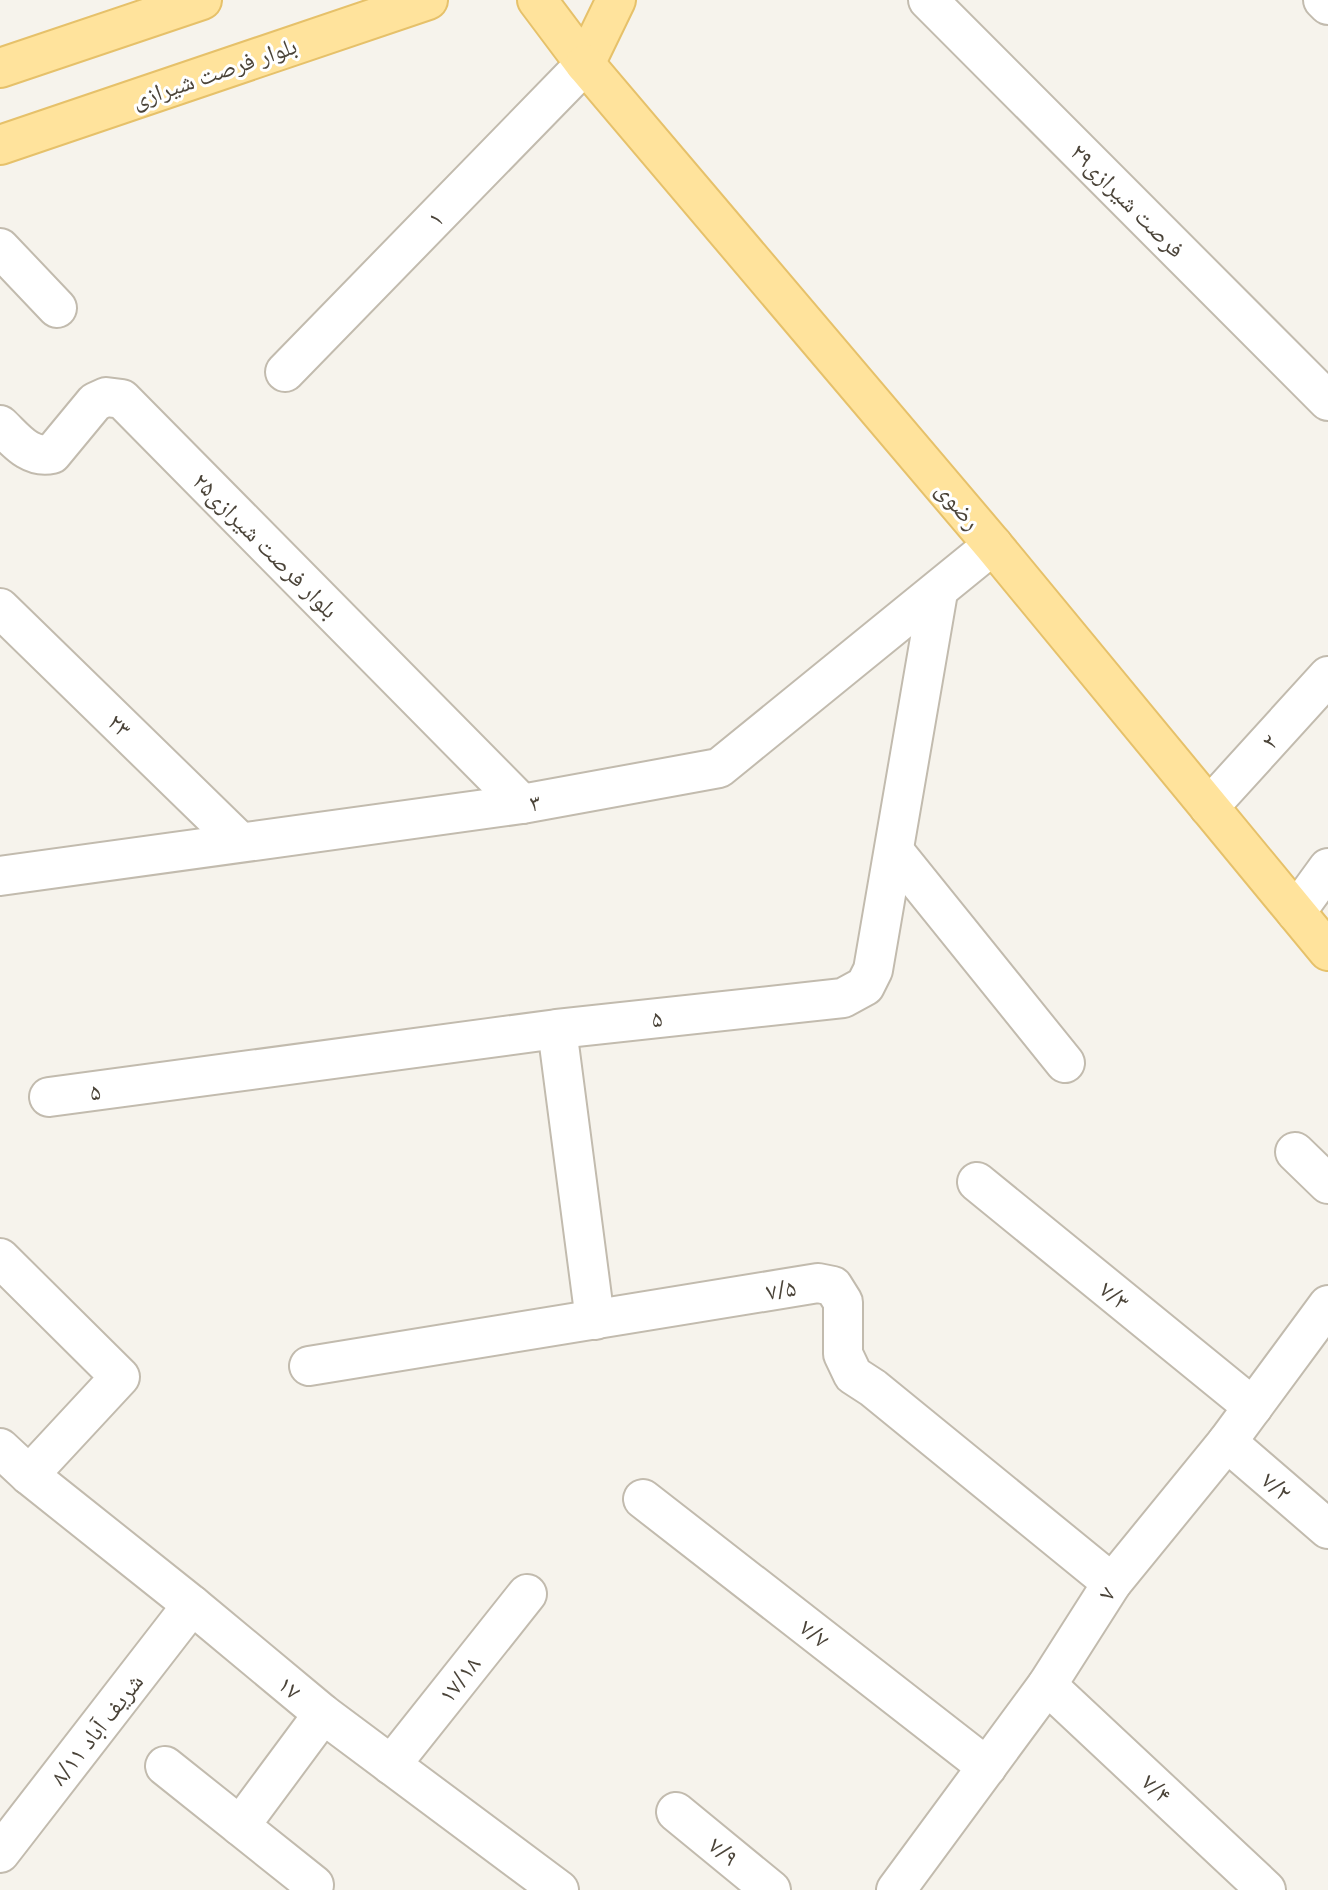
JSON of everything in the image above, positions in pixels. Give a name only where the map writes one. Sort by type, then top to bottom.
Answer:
[{"type":"main road","points":[[0,68],[202,0]]},
{"type":"main road","name":"بلوار فرصت شیرازی","points":[[0,145],[428,0]]},
{"type":"main road","name":"رضوی","points":[[537,0],[585,64],[993,545],[1328,951]]},
{"type":"main road","points":[[585,64],[616,0]]},
{"type":"street","name":"فرصت شیرازی۲۹","points":[[928,0],[1328,401]]},
{"type":"street","points":[[1323,0],[1328,5]]},
{"type":"street","name":"۱","points":[[285,372],[585,64]]},
{"type":"street","points":[[0,248],[57,308]]},
{"type":"street","name":"بلوار فرصت شیرازی۲۵","points":[[0,425],[27,451],[43,456],[52,454],[95,402],[106,397],[122,399],[522,804]]},
{"type":"street","name":"۳","points":[[0,876],[522,804],[719,768],[993,545]]},
{"type":"street","name":"۵","points":[[49,1097],[557,1029],[843,998],[864,986],[873,971],[938,592]]},
{"type":"street","name":"۲۳","points":[[0,608],[240,842]]},
{"type":"street","name":"۲","points":[[1209,807],[1328,676]]},
{"type":"street","points":[[894,852],[1065,1063]]},
{"type":"street","points":[[1296,912],[1328,868]]},
{"type":"street","points":[[557,1029],[595,1320]]},
{"type":"street","points":[[1295,1152],[1328,1184]]},
{"type":"street","name":"۷/۳","points":[[977,1182],[1253,1407]]},
{"type":"street","points":[[0,1258],[120,1377],[29,1475]]},
{"type":"street","name":"۷/۵","points":[[309,1366],[818,1283],[834,1286],[843,1302],[843,1354],[853,1375],[873,1388],[1112,1583]]},
{"type":"street","name":"۷","points":[[896,1890],[1047,1685],[1112,1583],[1227,1442],[1328,1305]]},
{"type":"street","name":"۷/۲","points":[[1227,1442],[1328,1529]]},
{"type":"street","name":"۱۷","points":[[0,1448],[29,1475],[323,1714],[544,1886]]},
{"type":"street","name":"۷/۷","points":[[643,1499],[987,1767]]},
{"type":"street","name":"۱۷/۱۸","points":[[391,1765],[527,1594]]},
{"type":"street","name":"شریف آباد ۸/۱۱","points":[[0,1853],[192,1605]]},
{"type":"street","name":"۷/۴","points":[[1047,1685],[1266,1890]]},
{"type":"street","points":[[240,1826],[323,1714]]},
{"type":"street","points":[[164,1766],[314,1885]]},
{"type":"street","name":"۷/۹","points":[[677,1812],[771,1890]]}]
